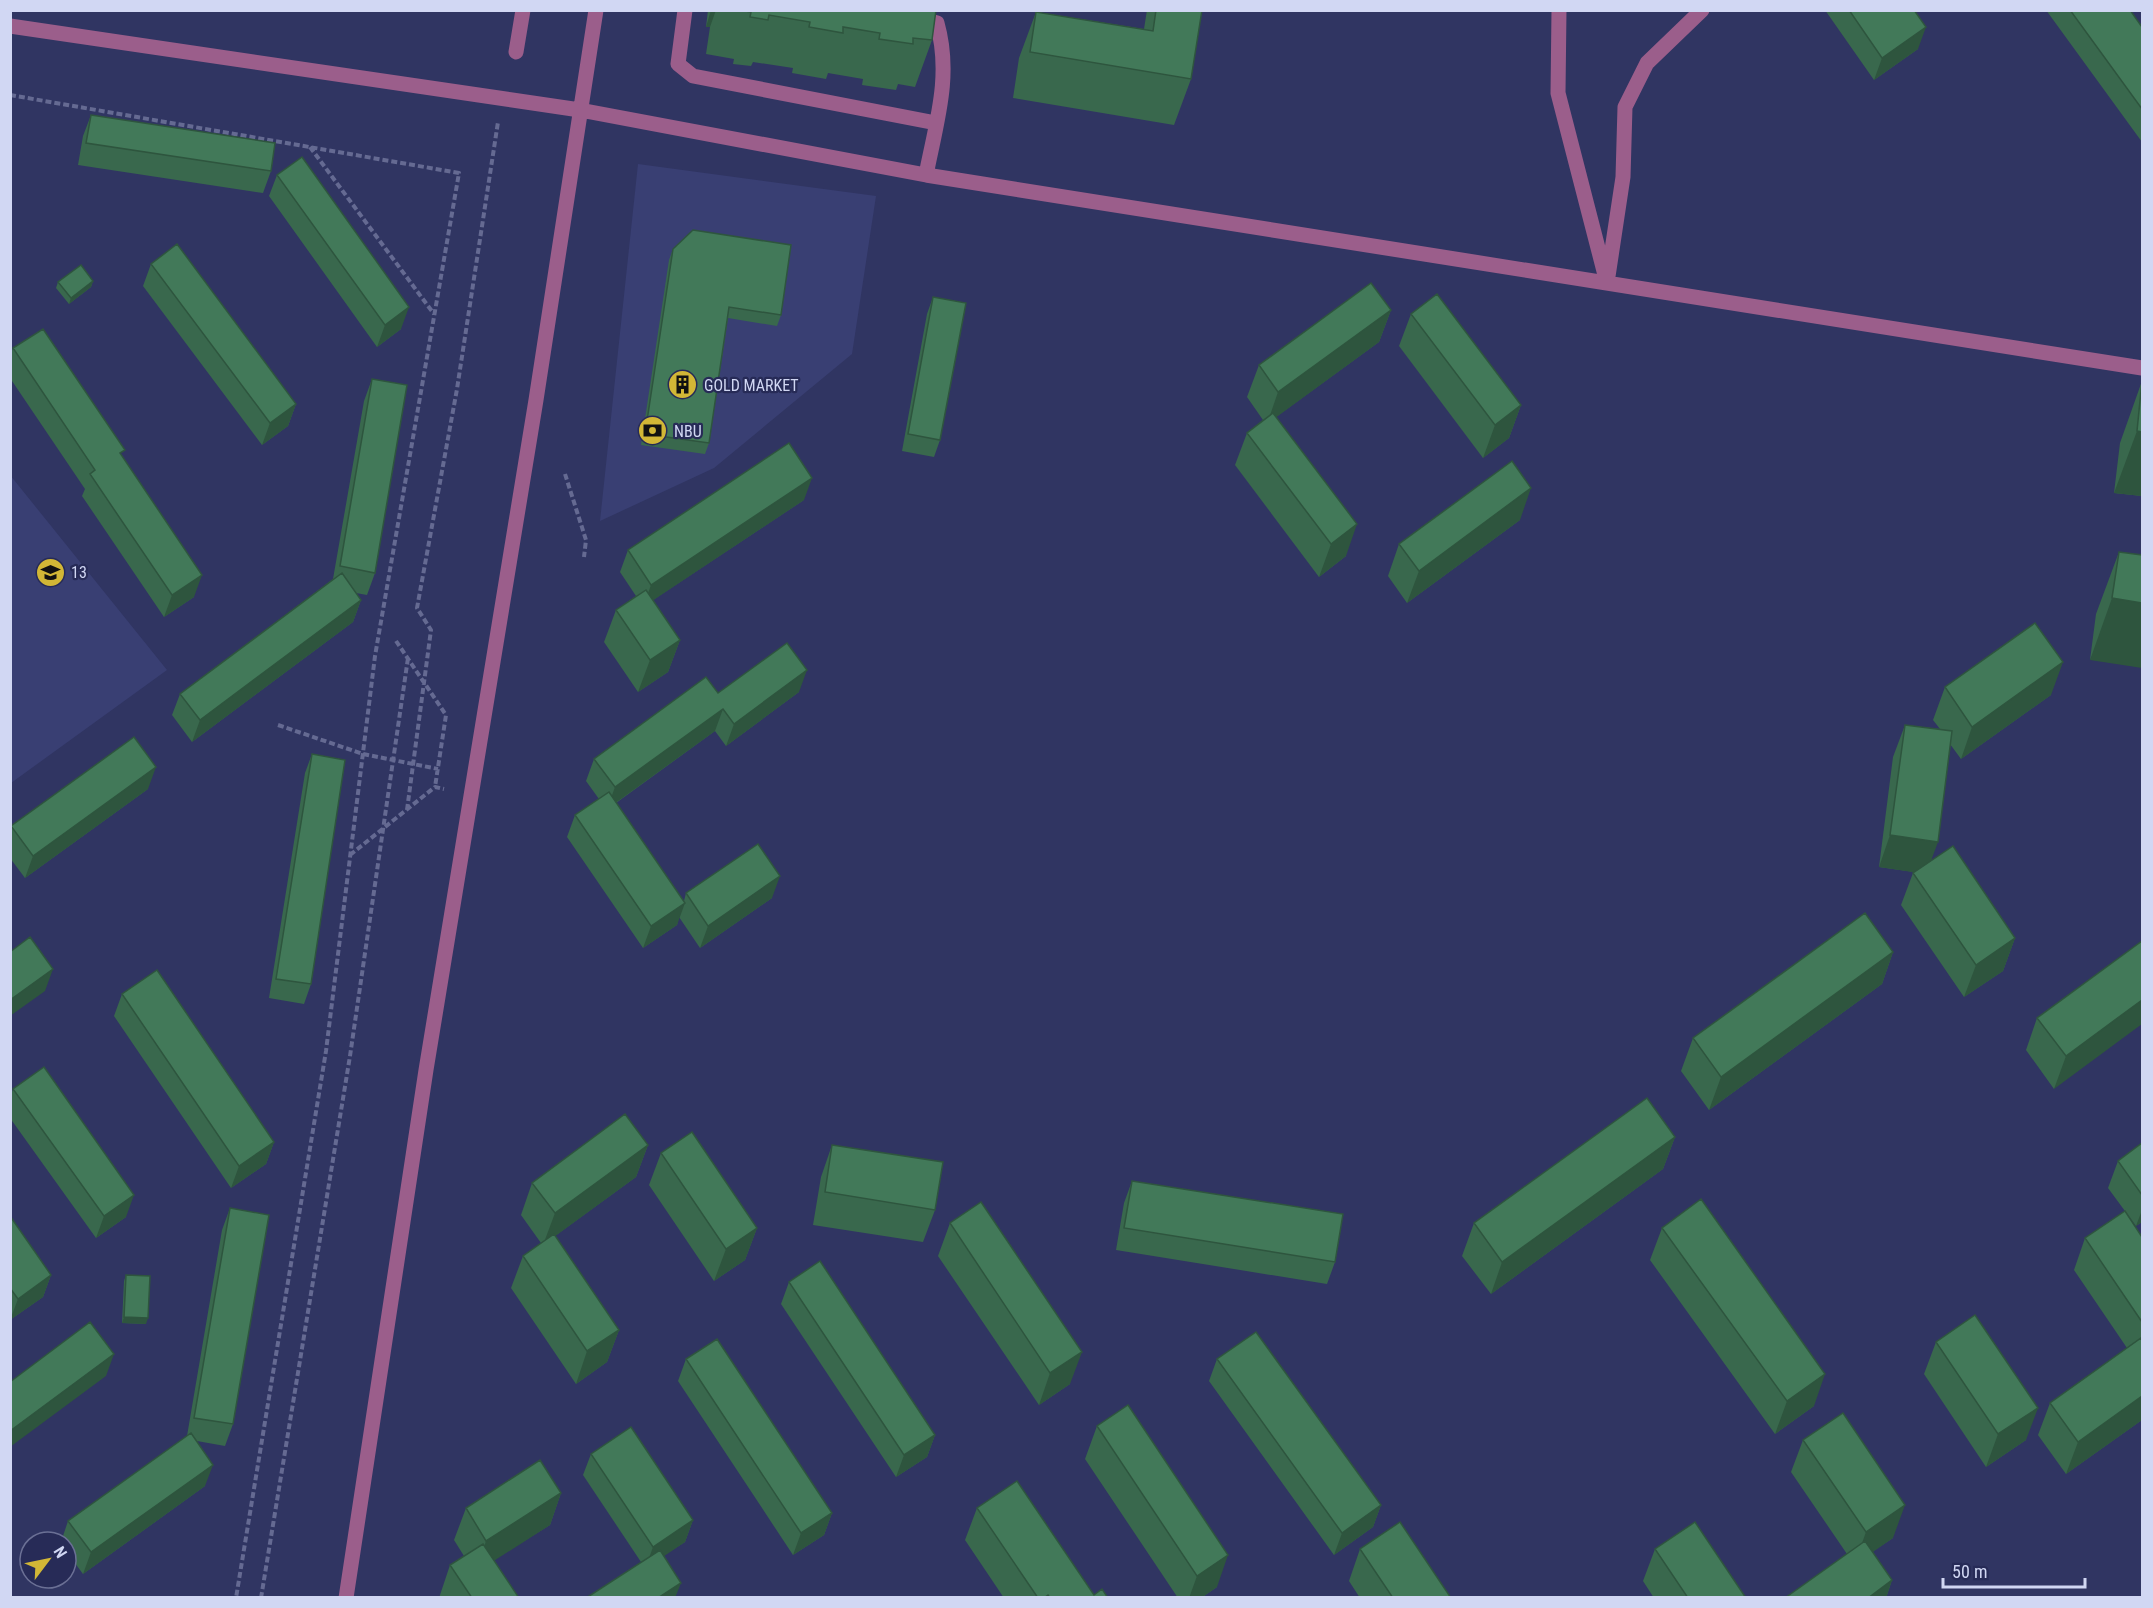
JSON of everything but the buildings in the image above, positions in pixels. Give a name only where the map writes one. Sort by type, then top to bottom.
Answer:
[{"type":"street","points":[[516,52],[523,10]]},
{"type":"street","points":[[346,1598],[430,1048],[536,400],[596,10]]},
{"type":"street","points":[[685,10],[678,64],[693,75],[936,123]]},
{"type":"street","points":[[1559,10],[1558,93],[1607,284]]},
{"type":"street","points":[[1607,284],[1623,177],[1625,107],[1647,63],[1702,10]]},
{"type":"street","points":[[902,14],[937,23],[944,49],[945,84],[926,175]]},
{"type":"street","points":[[10,26],[579,110],[926,175],[2142,368]]},
{"type":"path","points":[[10,95],[459,172],[375,656],[324,1063],[236,1598]]},
{"type":"path","points":[[407,810],[430,630],[417,608],[457,389],[498,123]]},
{"type":"path","points":[[310,147],[434,314]]},
{"type":"path","points":[[565,474],[586,540],[584,557]]},
{"type":"path","points":[[350,855],[435,788],[446,715],[396,641]]},
{"type":"path","points":[[261,1598],[350,1056],[408,658]]},
{"type":"path","points":[[278,725],[363,754],[438,769]]},
{"type":"path","points":[[435,788],[444,789]]},
{"type":"shaded area","points":[[638,164],[876,196],[852,354],[714,468],[600,521]]},
{"type":"shaded area","name":"13","points":[[10,475],[167,670],[11,783],[10,783]]},
{"type":"place","name":"GOLD MARKET","points":[[683,385]]},
{"type":"place","name":"NBU","points":[[653,431]]},
{"type":"place","name":"13","points":[[50,572]]}]
